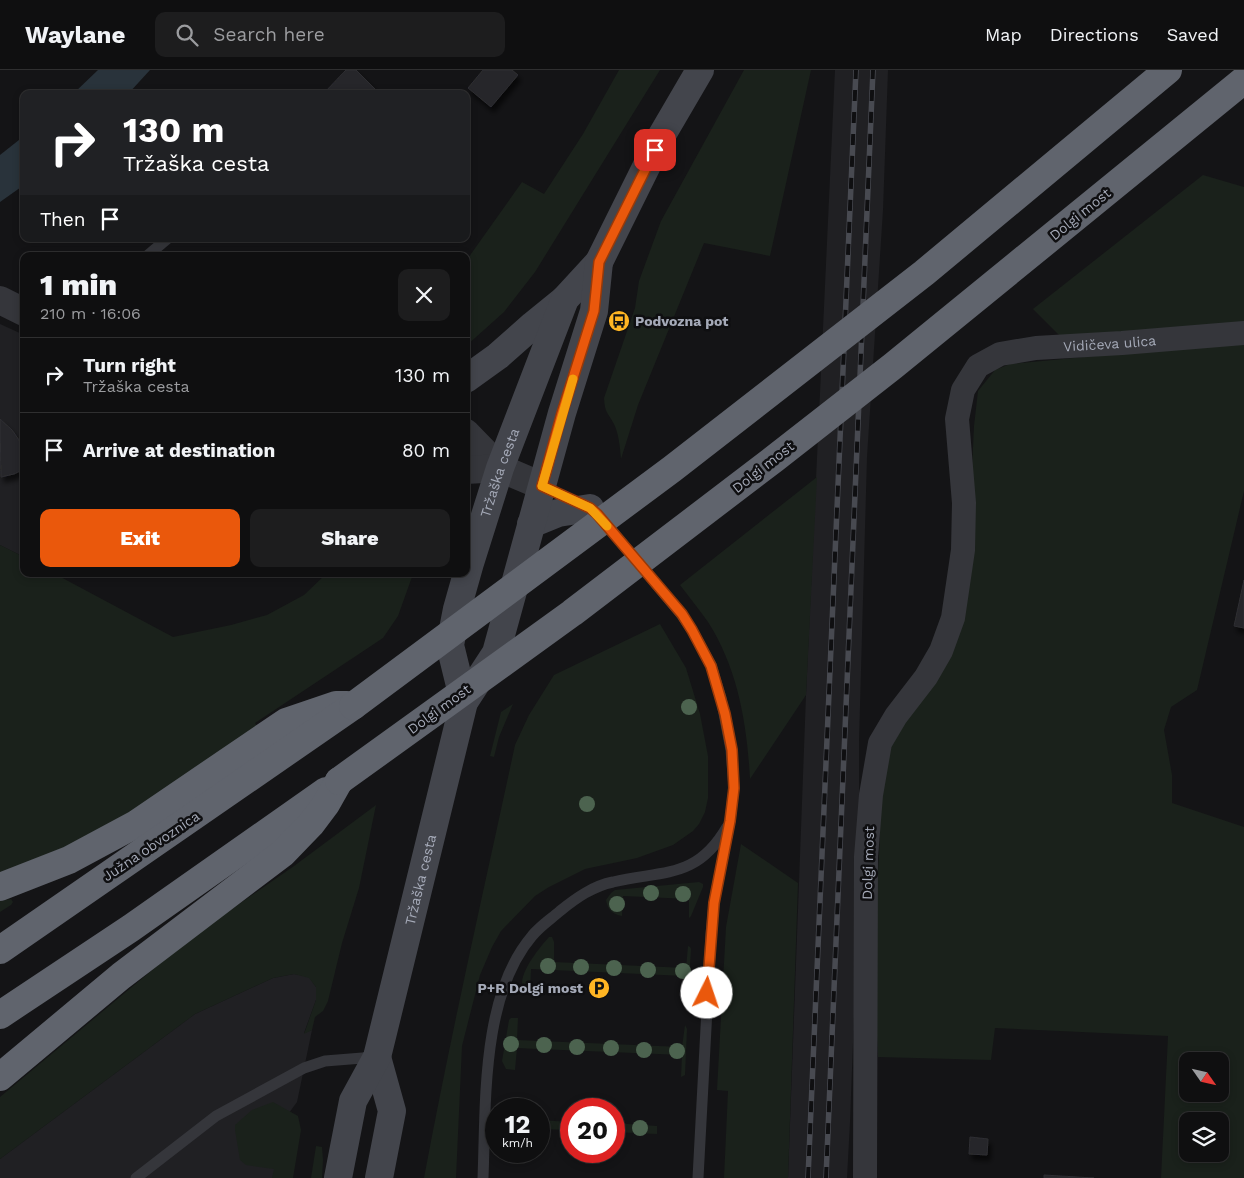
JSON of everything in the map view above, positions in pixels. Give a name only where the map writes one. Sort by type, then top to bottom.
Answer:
[{"type":"highway","points":[[0,887],[69,860],[136,824],[294,732],[336,705],[353,706],[680,463],[924,272],[1168,70]]},
{"type":"highway","name":"Dolgi most","points":[[275,842],[339,782],[572,613],[774,459],[892,366],[1244,80]]},
{"type":"highway","name":"Južna obvoznica","points":[[0,950],[294,732]]},
{"type":"highway","points":[[0,1015],[130,928],[275,842]]},
{"type":"highway","points":[[0,1077],[121,976],[275,842]]},
{"type":"main road","name":"Tržaška cesta","points":[[470,563],[500,468],[565,300],[599,262],[662,135],[700,70]]},
{"type":"main road","name":"Tržaška cesta","points":[[338,1178],[353,1101],[377,1057],[464,702],[496,653],[562,413],[594,311],[599,262]]},
{"type":"main road","points":[[470,376],[498,356],[565,300]]},
{"type":"main road","points":[[531,524],[558,512],[590,508]]},
{"type":"main road","name":"Tržaška cesta","points":[[464,702],[450,645],[466,577]]},
{"type":"main road","name":"Tržaška cesta","points":[[377,1057],[392,1111],[379,1178]]},
{"type":"street","points":[[0,300],[20,310]]},
{"type":"street","name":"Vidičeva ulica","points":[[978,366],[1000,354],[1036,348],[1122,343],[1244,332]]},
{"type":"street","name":"Dolgi most","points":[[865,1178],[866,857],[872,795],[880,742],[896,716],[926,677],[941,651],[953,618],[964,550],[964,503],[957,419],[963,390],[978,366]]},
{"type":"street","points":[[470,436],[500,468],[542,486]]},
{"type":"street","points":[[470,470],[500,468]]},
{"type":"lane","points":[[152,252],[163,242]]},
{"type":"lane","points":[[542,486],[590,508],[597,514],[682,614],[705,652],[721,698],[732,750],[734,788],[730,821],[714,903],[706,1013],[698,1178]]},
{"type":"lane","points":[[483,1178],[490,1046],[508,978],[524,947],[542,926],[590,890],[613,882],[671,872],[693,864],[717,843],[730,821]]},
{"type":"lane","points":[[136,1178],[216,1116],[304,1068],[325,1061],[377,1057]]},
{"type":"shaded area","points":[[98,70],[150,70],[132,90],[77,90]]},
{"type":"shaded area","points":[[619,70],[660,70],[535,272],[504,312],[470,342],[470,255],[522,182],[544,194],[583,134]]},
{"type":"shaded area","points":[[744,70],[811,70],[770,256],[704,243],[638,405],[621,459],[617,432],[606,409],[604,398],[635,308],[639,281],[661,221]]},
{"type":"shaded area","points":[[835,70],[888,70],[883,210],[867,457],[859,741],[859,884],[850,1122],[847,1178],[788,1178],[806,695]]},
{"type":"shaded area","points":[[20,139],[20,188],[0,202],[0,155]]},
{"type":"shaded area","points":[[1203,175],[1244,187],[1244,322],[1063,339],[1033,309]]},
{"type":"shaded area","points":[[0,324],[20,333],[20,555],[0,545]]},
{"type":"shaded area","points":[[1244,344],[1244,491],[1197,690],[1171,707],[1164,730],[1172,775],[1172,803],[1244,827],[1244,1178],[1161,1178],[1168,1036],[995,1028],[991,1060],[878,1057],[875,995],[876,906],[880,838],[879,797],[889,745],[932,682],[972,469],[978,391],[995,370],[1010,364],[1210,345]]},
{"type":"shaded area","points":[[817,477],[806,695],[750,779],[743,718],[734,678],[727,659],[708,622],[680,585]]},
{"type":"shaded area","points":[[0,545],[20,555],[20,577],[61,577],[173,637],[231,625],[267,615],[304,595],[323,577],[412,577],[398,616],[383,638],[255,723],[258,729],[149,802],[88,838],[0,873]]},
{"type":"shaded area","points":[[660,624],[686,668],[700,714],[708,756],[708,798],[705,812],[693,831],[673,845],[637,858],[585,869],[549,887],[535,896],[501,931],[480,975],[462,1046],[456,1178],[424,1178],[456,1015],[515,745],[529,715],[554,675]]},
{"type":"shaded area","points":[[513,704],[499,737],[494,757],[490,756],[501,712]]},
{"type":"shaded area","points":[[376,805],[359,888],[342,943],[328,1001],[323,1011],[315,1017],[312,1030],[304,1034],[316,1000],[316,987],[309,978],[294,974],[273,978],[195,1014],[0,1159],[0,1097],[193,936],[294,866]]},
{"type":"shaded area","points":[[741,844],[798,883],[788,1178],[724,1178],[728,1091],[717,1090],[726,927]]},
{"type":"shaded area","points":[[699,882],[703,884],[703,887],[689,918],[689,899],[623,896],[622,916],[611,911],[606,900],[615,890]]},
{"type":"shaded area","points":[[11,899],[13,902],[11,905],[0,912],[0,901]]},
{"type":"shaded area","points":[[549,937],[552,937],[554,942],[554,962],[686,968],[688,946],[691,949],[688,996],[685,998],[685,976],[531,969],[530,992],[526,992],[522,980],[525,972],[534,956]]},
{"type":"shaded area","points":[[294,974],[309,977],[316,987],[316,1000],[304,1033],[312,1030],[297,1102],[286,1117],[288,1178],[0,1178],[0,1159],[195,1014],[273,978]]},
{"type":"shaded area","points":[[511,1018],[518,1018],[517,1040],[682,1047],[685,1025],[687,1029],[685,1075],[681,1077],[682,1055],[517,1048],[515,1070],[506,1069],[502,1061],[509,1020]]},
{"type":"shaded area","points":[[273,1102],[298,1116],[301,1130],[293,1178],[272,1178],[274,1169],[246,1165],[240,1160],[235,1125],[252,1110]]},
{"type":"shaded area","points":[[550,1121],[560,1121],[560,1130],[550,1129]]},
{"type":"shaded area","points":[[625,1124],[657,1126],[657,1134],[625,1133]]},
{"type":"shaded area","points":[[316,1146],[322,1147],[322,1178],[311,1178]]},
{"type":"building","points":[[346,70],[356,70],[376,90],[327,90]]},
{"type":"building","points":[[483,70],[512,70],[518,75],[491,107],[468,88]]},
{"type":"building","points":[[0,419],[12,430],[20,442],[20,471],[1,477]]},
{"type":"building","points":[[1244,580],[1244,628],[1234,626]]},
{"type":"building","points":[[970,1137],[988,1139],[987,1155],[969,1154]]},
{"type":"building","points":[[1044,1175],[1094,1178],[1044,1178]]},
{"type":"railway","points":[[808,1178],[856,70]]},
{"type":"railway","points":[[826,1178],[873,70]]},
{"type":"slow traffic","points":[[573,379],[542,486],[590,508],[607,526]]},
{"type":"place","name":"Podvozna pot","points":[[619,321]]},
{"type":"place","name":"P+R Dolgi most","points":[[599,988]]},
{"type":"route","points":[[655,150],[599,262],[594,311],[562,413],[542,486],[590,508],[597,514],[682,614],[702,646],[711,666],[725,714],[732,750],[734,788],[730,821],[714,903],[707,993]]}]
